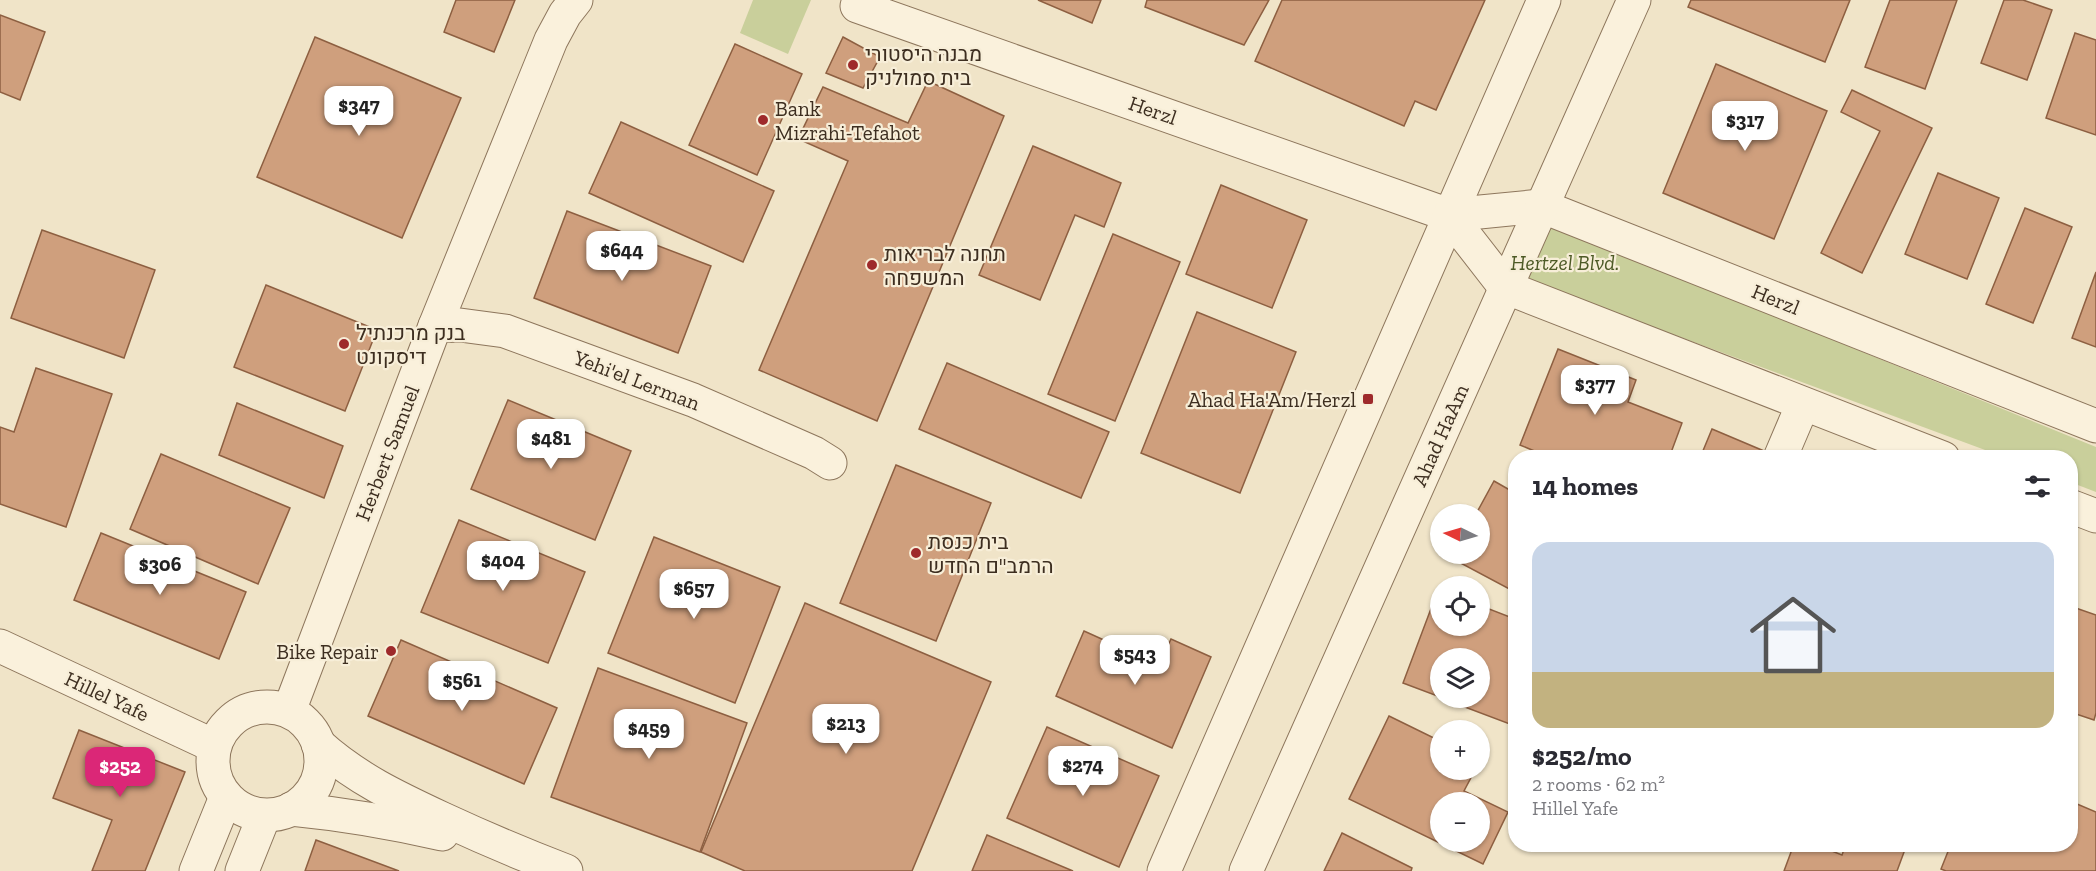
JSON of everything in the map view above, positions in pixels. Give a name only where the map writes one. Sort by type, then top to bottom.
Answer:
[{"type":"street","name":"Herbert Samuel","points":[[289,711],[435,326],[551,40],[565,14],[576,0]]},
{"type":"street","points":[[1164,871],[1544,0]]},
{"type":"street","name":"Ahad HaAm","points":[[1246,871],[1634,0]]},
{"type":"street","name":"Herzl","points":[[857,6],[1449,215],[1541,206],[2096,426]]},
{"type":"street","points":[[1449,215],[1505,287],[1803,404],[1889,448]]},
{"type":"street","name":"Yehi'el Lerman","points":[[435,326],[459,325],[505,331],[693,400],[814,453],[830,463]]},
{"type":"street","points":[[1783,450],[1803,404]]},
{"type":"street","points":[[2078,509],[2096,516]]},
{"type":"street","name":"Hillel Yafe","points":[[0,646],[214,746]]},
{"type":"street","points":[[242,871],[278,812],[299,805],[312,792],[319,776],[321,759],[312,730],[302,719],[289,711],[271,706],[253,708],[236,716],[223,729],[214,746],[213,764],[217,781],[226,797],[237,806],[250,813],[278,812],[348,815],[392,822],[508,849]]},
{"type":"street","points":[[318,744],[360,777],[405,801],[508,849],[566,871]]},
{"type":"street","points":[[196,871],[226,797]]},
{"type":"green space","points":[[753,0],[811,0],[788,54],[740,33]]},
{"type":"green space","name":"Hertzel Blvd.","points":[[1546,223],[2096,447],[2096,492],[2078,485],[2078,450],[1985,450],[1523,279]]},
{"type":"building","points":[[456,0],[515,0],[494,52],[444,32]]},
{"type":"building","points":[[1038,0],[1101,0],[1092,23]]},
{"type":"building","points":[[1147,0],[1269,0],[1244,45],[1145,7]]},
{"type":"building","points":[[1282,0],[1485,0],[1436,110],[1415,101],[1404,126],[1255,61]]},
{"type":"building","points":[[1691,0],[1850,0],[1825,62],[1688,7]]},
{"type":"building","points":[[1890,0],[1957,0],[1925,89],[1865,67]]},
{"type":"building","points":[[2004,0],[2023,0],[2052,10],[2027,80],[1981,63]]},
{"type":"building","points":[[0,15],[45,32],[20,100],[0,92]]},
{"type":"building","points":[[2075,33],[2096,40],[2096,135],[2046,118]]},
{"type":"building","points":[[315,37],[461,98],[402,238],[257,177]]},
{"type":"building","name":"מבנה היסטורי בית סמולניק","points":[[843,37],[880,57],[863,88],[826,73]]},
{"type":"building","points":[[735,44],[802,74],[757,175],[689,145]]},
{"type":"building","points":[[1716,64],[1827,111],[1774,239],[1663,193]]},
{"type":"building","name":"תחנה לבריאות המשפחה","points":[[928,81],[1004,116],[877,421],[759,370],[848,161],[798,139],[823,87],[908,123]]},
{"type":"building","points":[[1852,90],[1932,128],[1862,273],[1821,253],[1880,131],[1841,112]]},
{"type":"building","points":[[621,122],[774,191],[743,262],[589,193]]},
{"type":"building","points":[[1033,146],[1121,183],[1104,227],[1075,215],[1040,300],[979,275]]},
{"type":"building","points":[[1938,173],[1999,198],[1967,279],[1905,254]]},
{"type":"building","points":[[1221,185],[1307,220],[1272,308],[1186,274]]},
{"type":"building","points":[[2025,208],[2072,227],[2033,323],[1986,304]]},
{"type":"building","points":[[567,211],[711,266],[678,353],[534,298]]},
{"type":"building","points":[[42,230],[155,270],[124,358],[11,318]]},
{"type":"building","points":[[1113,234],[1180,262],[1115,421],[1048,394]]},
{"type":"building","points":[[2096,272],[2096,347],[2072,338]]},
{"type":"building","points":[[266,285],[377,330],[345,411],[234,367]]},
{"type":"building","points":[[1197,312],[1296,352],[1240,493],[1141,453]]},
{"type":"building","points":[[1558,349],[1636,380],[1628,402],[1682,423],[1672,450],[1532,450],[1520,445]]},
{"type":"building","points":[[947,363],[1109,432],[1081,498],[919,429]]},
{"type":"building","points":[[36,368],[112,394],[66,527],[0,504],[0,427],[14,432]]},
{"type":"building","points":[[508,400],[631,451],[595,540],[471,489]]},
{"type":"building","points":[[237,403],[343,446],[324,498],[219,455]]},
{"type":"building","points":[[1712,429],[1762,450],[1703,450]]},
{"type":"building","points":[[161,454],[290,508],[258,584],[130,529]]},
{"type":"building","name":"בית כנסת הרמב\"ם החדש","points":[[896,465],[991,503],[936,641],[840,603]]},
{"type":"building","points":[[1494,481],[1508,489],[1508,588],[1490,579],[1490,576],[1485,576],[1462,564],[1490,564],[1490,504],[1481,504]]},
{"type":"building","points":[[459,520],[585,572],[548,663],[421,612]]},
{"type":"building","points":[[101,533],[246,592],[219,659],[74,600]]},
{"type":"building","points":[[654,537],[780,587],[735,703],[608,653]]},
{"type":"building","points":[[805,603],[991,682],[912,871],[745,871],[701,852]]},
{"type":"building","points":[[1490,609],[1508,616],[1508,723],[1467,708],[1490,708],[1490,648],[1430,648],[1430,693],[1403,683],[1430,611],[1430,636],[1490,636]]},
{"type":"building","points":[[2078,609],[2096,615],[2096,713],[2094,720],[2078,715]]},
{"type":"building","points":[[1084,631],[1159,665],[1171,639],[1211,657],[1172,748],[1056,696]]},
{"type":"building","points":[[401,640],[557,708],[524,784],[368,716]]},
{"type":"building","points":[[598,668],[747,723],[700,852],[551,797]]},
{"type":"building","points":[[1389,716],[1430,736],[1430,780],[1470,780],[1464,791],[1466,792],[1430,792],[1430,838],[1349,799]]},
{"type":"building","points":[[1047,727],[1159,776],[1119,867],[1007,818]]},
{"type":"building","points":[[79,730],[185,772],[145,871],[92,871],[112,820],[53,798]]},
{"type":"building","points":[[1490,803],[1508,812],[1490,849]]},
{"type":"building","points":[[2078,804],[2096,812],[2096,871],[1946,871],[1941,869],[1948,852],[2078,852]]},
{"type":"building","points":[[1342,833],[1412,868],[1411,871],[1324,871]]},
{"type":"building","points":[[987,835],[1073,871],[972,871]]},
{"type":"building","points":[[316,840],[399,871],[305,871]]},
{"type":"building","points":[[1458,852],[1489,852],[1483,864]]},
{"type":"building","points":[[1791,852],[1834,852],[1842,855],[1843,852],[1904,852],[1897,871],[1784,871]]},
{"type":"place","name":"מבנה היסטורי בית סמולניק","points":[[853,65]]},
{"type":"place","name":"Bank Mizrahi-Tefahot","points":[[763,120]]},
{"type":"place","name":"תחנה לבריאות המשפחה","points":[[872,265]]},
{"type":"place","name":"בנק מרכנתיל דיסקונט","points":[[344,344]]},
{"type":"place","name":"Ahad Ha'Am/Herzl","points":[[1368,399]]},
{"type":"place","name":"בית כנסת הרמב\"ם החדש","points":[[916,553]]},
{"type":"place","name":"Bike Repair","points":[[391,651]]}]
